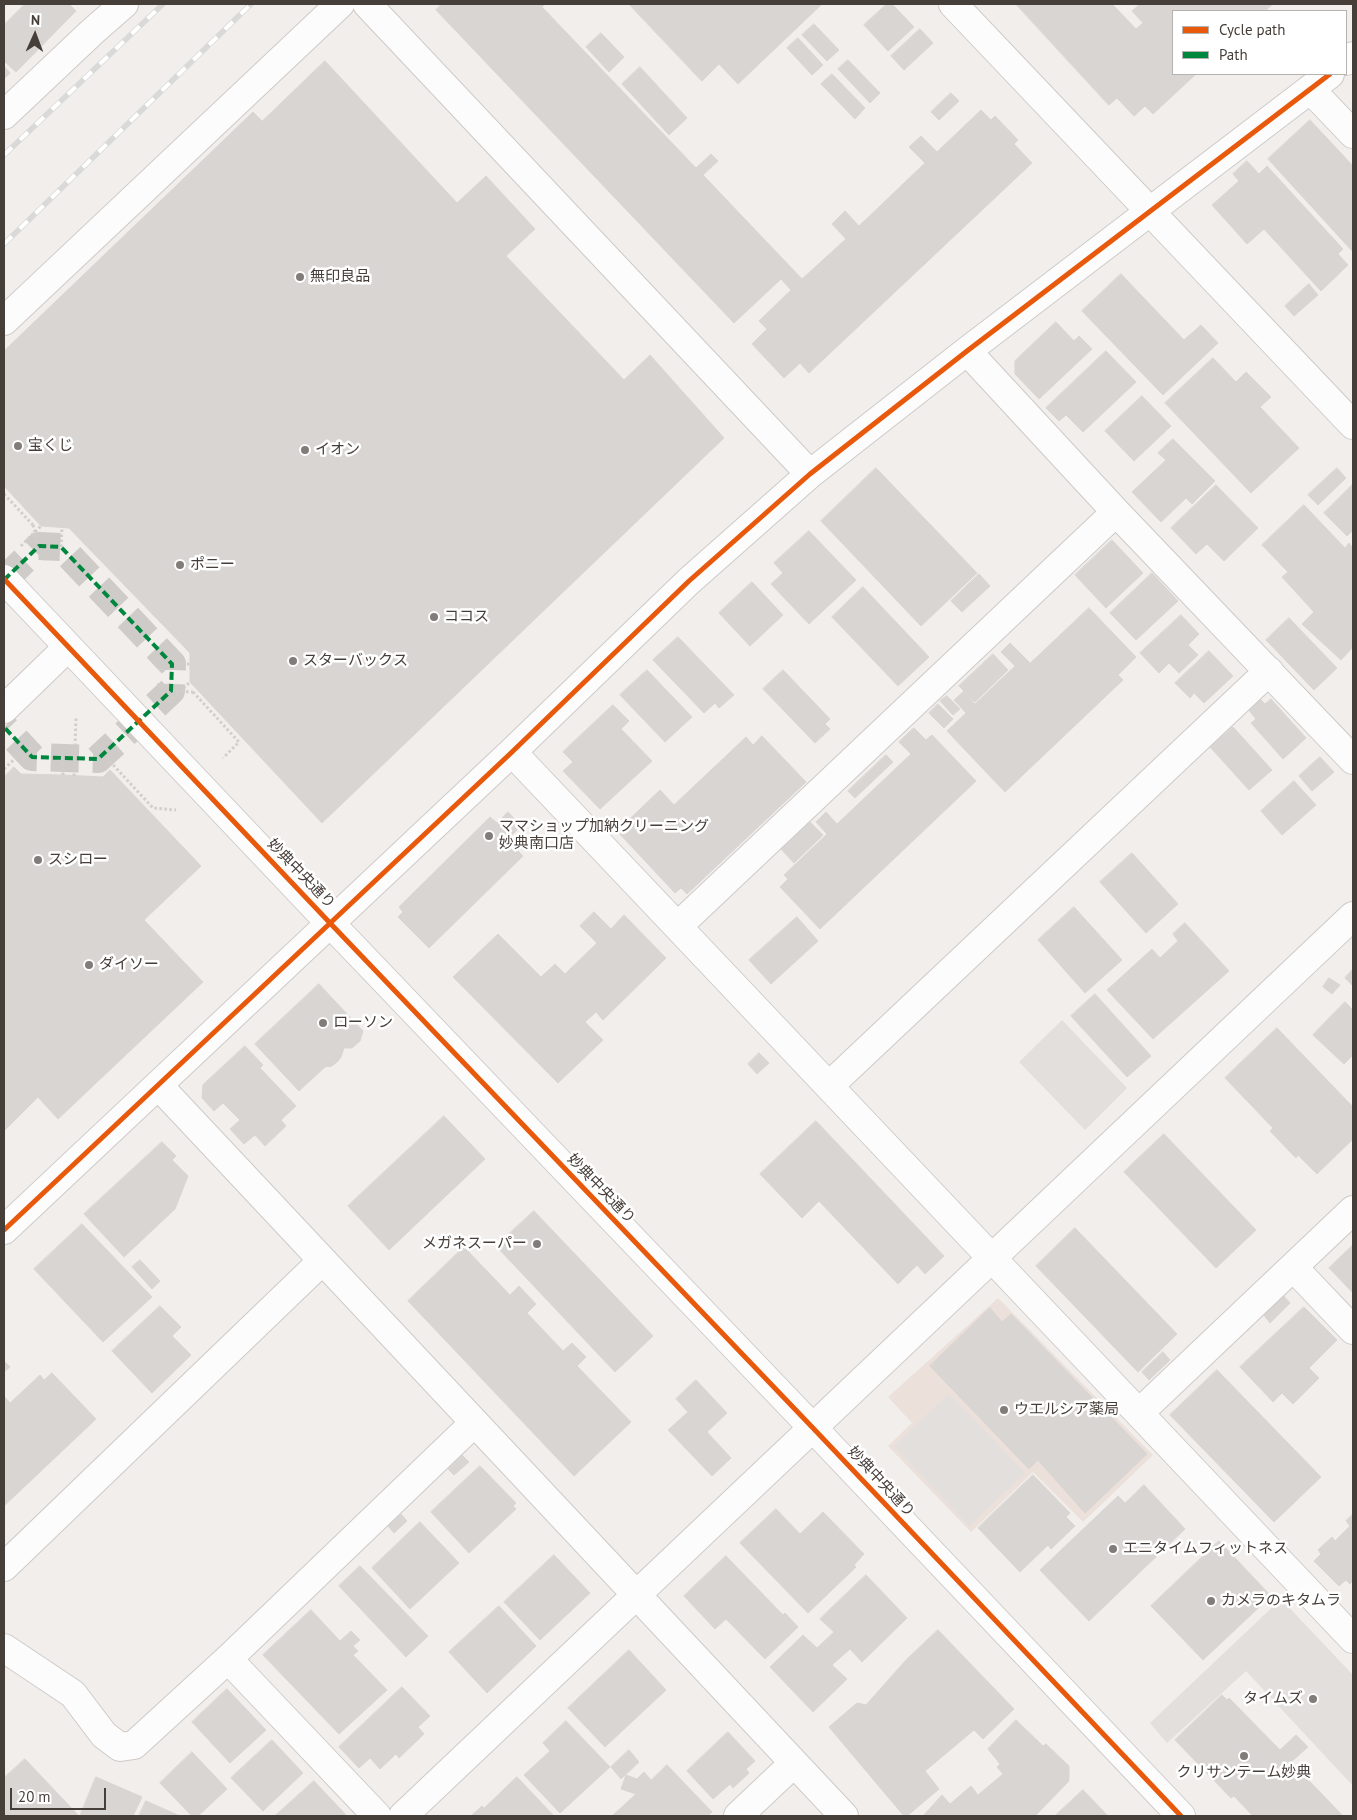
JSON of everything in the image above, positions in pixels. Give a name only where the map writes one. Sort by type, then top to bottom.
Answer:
[{"type":"street","points":[[4,321],[340,4]]},
{"type":"street","points":[[367,4],[810,474]]},
{"type":"street","points":[[954,4],[1353,425]]},
{"type":"street","points":[[4,115],[113,7]]},
{"type":"street","points":[[4,1230],[512,752],[689,581],[810,474],[967,351],[1320,81],[1353,134]]},
{"type":"street","points":[[967,351],[1116,512],[1353,760]]},
{"type":"street","points":[[678,926],[1116,512]]},
{"type":"street","name":"妙典中央通り","points":[[4,579],[1181,1816]]},
{"type":"street","points":[[4,709],[68,647]]},
{"type":"street","points":[[829,1086],[1269,670]]},
{"type":"street","points":[[512,752],[1353,1639]]},
{"type":"street","points":[[403,1816],[1353,916]]},
{"type":"street","points":[[158,1085],[844,1816]]},
{"type":"street","points":[[1139,1413],[1353,1210]]},
{"type":"street","points":[[4,1567],[322,1261]]},
{"type":"street","points":[[1293,1267],[1353,1330]]},
{"type":"street","points":[[4,1648],[73,1694],[104,1735],[120,1747],[134,1746],[228,1659],[474,1422]]},
{"type":"street","points":[[228,1659],[377,1816]]},
{"type":"street","points":[[738,1816],[794,1763]]},
{"type":"path","points":[[4,494],[33,525],[39,546]]},
{"type":"path","points":[[21,546],[41,526]]},
{"type":"path","points":[[61,546],[62,527]]},
{"type":"path","points":[[172,664],[190,664]]},
{"type":"path","points":[[169,702],[190,682]]},
{"type":"path","points":[[171,690],[193,692],[240,742],[223,758]]},
{"type":"path","points":[[74,776],[76,718]]},
{"type":"path","points":[[4,769],[25,749]]},
{"type":"path","points":[[103,754],[154,808],[176,810]]},
{"type":"path","points":[[62,776],[63,758]]},
{"type":"shaded area","points":[[1062,1020],[1127,1088],[1085,1130],[1019,1062]]},
{"type":"shaded area","name":"ウエルシア薬局","points":[[998,1298],[1153,1455],[1083,1522],[1033,1472],[971,1532],[888,1446],[912,1423],[888,1397]]},
{"type":"shaded area","points":[[949,1394],[1025,1473],[969,1526],[894,1446]]},
{"type":"shaded area","name":"タイムズ","points":[[1281,1599],[1353,1675],[1353,1786],[1246,1671],[1167,1743],[1150,1723]]},
{"type":"building","points":[[25,4],[69,4],[76,11],[16,72],[4,61],[4,25]]},
{"type":"building","points":[[442,4],[545,4],[542,7],[696,168],[711,154],[718,161],[703,175],[802,279],[846,239],[832,224],[845,211],[859,226],[925,163],[909,147],[921,136],[937,152],[981,110],[991,120],[995,116],[1018,140],[1014,144],[1032,163],[809,373],[800,363],[784,378],[752,344],[767,329],[759,321],[791,290],[781,279],[734,323],[436,10]]},
{"type":"building","points":[[629,4],[822,4],[738,84],[719,64],[702,81]]},
{"type":"building","points":[[887,4],[892,4],[914,27],[888,51],[864,25]]},
{"type":"building","points":[[1016,4],[1114,4],[1136,29],[1143,23],[1132,11],[1140,4],[1273,4],[1266,10],[1172,10],[1172,75],[1195,75],[1153,114],[1145,106],[1134,116],[1117,98],[1109,105]]},
{"type":"building","points":[[814,24],[839,50],[827,61],[802,35]]},
{"type":"building","points":[[920,29],[933,43],[904,70],[891,56]]},
{"type":"building","points":[[601,33],[624,57],[609,72],[586,47]]},
{"type":"building","points":[[798,38],[823,65],[812,75],[787,48]]},
{"type":"building","points":[[848,60],[880,93],[870,103],[838,69]]},
{"type":"building","points":[[325,61],[457,203],[486,176],[535,229],[506,256],[624,380],[650,355],[724,438],[322,823],[190,682],[190,653],[69,528],[41,526],[4,486],[4,351],[253,112],[262,121]]},
{"type":"building","points":[[4,66],[10,73],[4,79]]},
{"type":"building","points":[[640,67],[687,118],[669,135],[622,84]]},
{"type":"building","points":[[832,74],[865,108],[855,119],[821,84]]},
{"type":"building","points":[[951,93],[959,101],[939,120],[931,112]]},
{"type":"building","points":[[1310,120],[1353,166],[1353,252],[1268,159]]},
{"type":"building","points":[[1247,161],[1259,174],[1267,166],[1343,249],[1338,254],[1348,265],[1321,291],[1264,229],[1247,244],[1212,205],[1239,181],[1233,174]]},
{"type":"building","points":[[1121,274],[1184,340],[1201,325],[1218,343],[1163,395],[1082,311]]},
{"type":"building","points":[[1309,284],[1318,295],[1294,316],[1285,306]]},
{"type":"building","points":[[1056,322],[1074,341],[1079,336],[1092,349],[1039,399],[1015,374],[1015,361]]},
{"type":"building","points":[[1106,351],[1136,382],[1083,432],[1066,415],[1059,421],[1046,408]]},
{"type":"building","points":[[1213,358],[1236,382],[1246,372],[1271,397],[1260,407],[1299,448],[1251,493],[1165,403]]},
{"type":"building","points":[[1142,396],[1171,426],[1134,461],[1105,431]]},
{"type":"building","points":[[1173,439],[1215,481],[1192,504],[1186,498],[1161,522],[1132,492],[1166,460],[1158,453]]},
{"type":"building","points":[[876,468],[977,573],[921,626],[821,521]]},
{"type":"building","points":[[1337,468],[1346,478],[1318,505],[1308,495]]},
{"type":"building","points":[[1353,484],[1353,530],[1347,536],[1324,513]]},
{"type":"building","points":[[1216,485],[1258,528],[1224,561],[1207,544],[1196,554],[1171,528]]},
{"type":"building","points":[[1304,505],[1345,548],[1349,543],[1353,548],[1353,647],[1341,660],[1302,624],[1314,612],[1282,577],[1288,572],[1262,545]]},
{"type":"building","points":[[809,531],[856,580],[809,624],[771,584],[783,573],[774,563]]},
{"type":"building","points":[[1112,540],[1143,573],[1106,608],[1075,575]]},
{"type":"building","points":[[1152,573],[1178,601],[1136,640],[1110,613]]},
{"type":"building","points":[[979,574],[990,586],[962,612],[951,601]]},
{"type":"building","points":[[752,582],[783,615],[750,646],[719,613]]},
{"type":"building","points":[[863,587],[929,657],[898,686],[832,617]]},
{"type":"building","points":[[1089,608],[1136,657],[1118,675],[1123,680],[1005,792],[947,731],[966,713],[954,700],[964,691],[975,704],[1015,666],[1001,652],[1010,643],[1030,663]]},
{"type":"building","points":[[1181,615],[1199,634],[1188,645],[1198,655],[1179,673],[1169,663],[1159,673],[1140,653]]},
{"type":"building","points":[[1289,618],[1337,668],[1314,690],[1266,640]]},
{"type":"building","points":[[678,637],[734,695],[719,708],[715,703],[704,713],[653,660]]},
{"type":"building","points":[[1209,651],[1233,676],[1204,703],[1194,693],[1190,698],[1175,683]]},
{"type":"building","points":[[993,654],[1008,670],[975,702],[959,686]]},
{"type":"building","points":[[647,670],[692,717],[665,742],[620,695]]},
{"type":"building","points":[[783,670],[830,719],[825,724],[830,729],[815,743],[763,689]]},
{"type":"building","points":[[947,696],[960,709],[953,715],[940,701]]},
{"type":"building","points":[[1260,699],[1265,704],[1271,699],[1306,738],[1283,759],[1251,723],[1256,719],[1248,709]]},
{"type":"building","points":[[938,704],[953,719],[944,728],[929,713]]},
{"type":"building","points":[[613,705],[629,721],[621,729],[652,761],[600,809],[563,771],[573,762],[563,752]]},
{"type":"building","points":[[1233,727],[1272,770],[1249,790],[1210,747]]},
{"type":"building","points":[[914,728],[926,740],[932,735],[976,781],[820,929],[780,887],[788,879],[784,875],[827,834],[816,822],[826,812],[837,824],[911,754],[899,742]]},
{"type":"building","points":[[762,736],[806,782],[687,894],[681,888],[675,893],[617,831],[660,790],[674,805],[746,737],[753,745]]},
{"type":"building","points":[[886,755],[893,762],[855,798],[848,791]]},
{"type":"building","points":[[1320,757],[1334,772],[1312,791],[1299,776]]},
{"type":"building","points":[[14,767],[21,774],[103,777],[110,770],[201,866],[144,920],[203,982],[58,1119],[38,1097],[4,1131],[4,777]]},
{"type":"building","points":[[1294,781],[1316,805],[1282,835],[1261,811]]},
{"type":"building","points":[[508,812],[521,826],[507,840],[523,856],[429,948],[398,917],[403,912],[399,907],[490,817],[497,823]]},
{"type":"building","points":[[810,822],[823,835],[794,863],[781,849]]},
{"type":"building","points":[[1132,853],[1178,904],[1146,933],[1100,882]]},
{"type":"building","points":[[1074,907],[1122,960],[1085,993],[1038,940]]},
{"type":"building","points":[[594,912],[611,929],[624,915],[666,958],[603,1020],[596,1012],[585,1022],[603,1040],[558,1083],[453,977],[498,934],[541,977],[555,964],[565,974],[597,943],[580,926]]},
{"type":"building","points":[[797,917],[818,941],[771,984],[749,960]]},
{"type":"building","points":[[1185,923],[1229,971],[1153,1039],[1107,990],[1152,949],[1160,958],[1178,941],[1173,934]]},
{"type":"building","points":[[1353,969],[1353,986],[1345,978]]},
{"type":"building","points":[[1329,978],[1340,985],[1332,994],[1323,987]]},
{"type":"building","points":[[319,984],[363,1031],[360,1041],[352,1048],[344,1048],[338,1061],[332,1066],[325,1067],[299,1091],[255,1044]]},
{"type":"building","points":[[1095,994],[1151,1056],[1127,1077],[1071,1016]]},
{"type":"building","points":[[1345,1002],[1353,1010],[1353,1055],[1344,1064],[1313,1035]]},
{"type":"building","points":[[1277,1028],[1353,1107],[1353,1139],[1317,1174],[1298,1155],[1296,1158],[1270,1131],[1273,1128],[1225,1078]]},
{"type":"building","points":[[245,1046],[263,1065],[260,1068],[296,1106],[281,1120],[286,1126],[265,1146],[255,1135],[244,1144],[230,1129],[240,1120],[223,1103],[214,1111],[202,1098],[203,1085]]},
{"type":"building","points":[[759,1053],[769,1063],[757,1074],[748,1064]]},
{"type":"building","points":[[444,1116],[485,1159],[389,1250],[348,1206]]},
{"type":"building","points":[[816,1121],[944,1256],[925,1274],[917,1265],[898,1284],[819,1201],[802,1218],[760,1174]]},
{"type":"building","points":[[1164,1134],[1256,1230],[1216,1268],[1124,1172]]},
{"type":"building","points":[[162,1142],[176,1156],[172,1160],[188,1176],[175,1209],[124,1257],[84,1214]]},
{"type":"building","points":[[534,1211],[653,1336],[615,1372],[496,1246]]},
{"type":"building","points":[[82,1224],[152,1297],[103,1342],[34,1269]]},
{"type":"building","points":[[1075,1228],[1177,1334],[1138,1372],[1036,1266]]},
{"type":"building","points":[[1353,1245],[1353,1293],[1329,1268]]},
{"type":"building","points":[[464,1247],[510,1295],[519,1286],[536,1304],[527,1313],[563,1351],[572,1343],[586,1357],[577,1366],[631,1422],[574,1476],[408,1301]]},
{"type":"building","points":[[140,1260],[160,1281],[152,1289],[132,1267]]},
{"type":"building","points":[[1283,1295],[1290,1303],[1270,1323],[1263,1314]]},
{"type":"building","points":[[160,1306],[181,1327],[172,1336],[191,1355],[152,1393],[112,1351]]},
{"type":"building","points":[[1304,1307],[1337,1340],[1309,1368],[1319,1378],[1293,1404],[1282,1393],[1273,1402],[1240,1367]]},
{"type":"building","points":[[990,1308],[1002,1322],[1011,1314],[1147,1454],[1085,1513],[1038,1460],[1029,1469],[930,1366]]},
{"type":"building","points":[[1163,1352],[1170,1360],[1149,1380],[1142,1372]]},
{"type":"building","points":[[4,1361],[10,1367],[4,1372]]},
{"type":"building","points":[[1217,1370],[1321,1477],[1274,1522],[1170,1415]]},
{"type":"building","points":[[52,1373],[96,1419],[4,1506],[4,1396],[10,1403],[40,1375],[44,1380]]},
{"type":"building","points":[[696,1380],[727,1413],[707,1432],[731,1458],[712,1476],[668,1430],[688,1412],[676,1399]]},
{"type":"building","points":[[462,1455],[469,1462],[454,1475],[448,1469]]},
{"type":"building","points":[[480,1466],[516,1503],[513,1506],[516,1509],[469,1553],[431,1512]]},
{"type":"building","points":[[1033,1475],[1070,1513],[1066,1517],[1075,1526],[1051,1549],[1048,1545],[1020,1572],[978,1528]]},
{"type":"building","name":"エニタイムフィットネス","points":[[1144,1485],[1185,1529],[1089,1621],[1040,1570],[1118,1496],[1125,1503]]},
{"type":"building","points":[[776,1509],[800,1534],[823,1512],[864,1554],[854,1565],[856,1567],[808,1613],[740,1543]]},
{"type":"building","points":[[401,1514],[407,1521],[394,1533],[388,1526]]},
{"type":"building","points":[[1353,1514],[1353,1580],[1350,1584],[1346,1580],[1339,1586],[1314,1561],[1321,1554],[1318,1550],[1332,1537],[1335,1541],[1350,1526],[1346,1521]]},
{"type":"building","points":[[420,1522],[459,1563],[410,1609],[372,1568]]},
{"type":"building","name":"カメラのキタムラ","points":[[1219,1541],[1271,1596],[1203,1660],[1151,1606]]},
{"type":"building","points":[[554,1555],[590,1593],[540,1640],[504,1602]]},
{"type":"building","points":[[726,1556],[783,1615],[785,1613],[798,1627],[765,1659],[726,1619],[715,1629],[684,1596]]},
{"type":"building","points":[[360,1566],[428,1636],[406,1657],[339,1586]]},
{"type":"building","points":[[866,1575],[907,1618],[862,1662],[850,1649],[832,1665],[847,1679],[813,1712],[770,1667],[803,1635],[817,1648],[834,1632],[820,1619]]},
{"type":"building","points":[[499,1606],[536,1646],[487,1693],[449,1652]]},
{"type":"building","points":[[311,1610],[340,1641],[351,1631],[360,1640],[353,1646],[358,1651],[353,1655],[387,1690],[339,1734],[263,1655]]},
{"type":"building","points":[[938,1630],[1014,1709],[983,1739],[974,1730],[925,1771],[939,1789],[907,1816],[904,1816],[829,1727],[857,1703],[866,1705],[906,1660]]},
{"type":"building","points":[[629,1650],[666,1690],[605,1747],[568,1708]]},
{"type":"building","points":[[402,1687],[430,1716],[418,1727],[424,1734],[399,1758],[396,1754],[380,1769],[370,1758],[359,1768],[339,1747]]},
{"type":"building","points":[[227,1689],[266,1730],[230,1763],[192,1722]]},
{"type":"building","name":"クリサンテーム妙典","points":[[1222,1695],[1227,1700],[1229,1698],[1280,1750],[1296,1735],[1308,1747],[1291,1762],[1343,1816],[1253,1816],[1234,1796],[1231,1798],[1175,1740]]},
{"type":"building","points":[[1016,1720],[1043,1746],[1046,1744],[1069,1766],[1069,1781],[1035,1816],[923,1816],[942,1795],[950,1804],[971,1786],[978,1795],[1003,1774],[997,1767],[1000,1764],[988,1749]]},
{"type":"building","points":[[566,1721],[610,1767],[560,1813],[524,1775],[550,1751],[543,1743]]},
{"type":"building","points":[[728,1732],[755,1761],[746,1769],[749,1773],[733,1788],[730,1784],[713,1799],[687,1771]]},
{"type":"building","points":[[272,1740],[303,1773],[263,1811],[231,1778]]},
{"type":"building","points":[[629,1750],[639,1762],[621,1779],[611,1767]]},
{"type":"building","points":[[192,1752],[227,1789],[198,1816],[192,1816],[160,1783]]},
{"type":"building","points":[[25,1759],[77,1816],[4,1816],[4,1778]]},
{"type":"building","points":[[667,1765],[712,1812],[707,1816],[612,1816],[636,1794],[621,1789],[626,1775],[637,1779],[644,1772],[651,1780]]},
{"type":"building","points":[[96,1777],[142,1797],[133,1816],[80,1816]]},
{"type":"building","points":[[517,1777],[554,1816],[471,1816],[482,1806],[484,1808]]},
{"type":"building","points":[[314,1781],[347,1816],[275,1816]]},
{"type":"building","points":[[1083,1790],[1108,1816],[1055,1816]]},
{"type":"building","points":[[146,1801],[180,1816],[139,1816]]},
{"type":"tunnel","points":[[4,580],[39,546],[61,547],[172,664],[171,691],[98,759],[32,757],[4,727]]},
{"type":"railway","points":[[4,155],[163,4]]},
{"type":"railway","points":[[4,244],[251,4]]},
{"type":"marked path","points":[[4,580],[39,546],[61,547],[172,664],[171,691],[98,759],[32,757],[4,727]]},
{"type":"cycle path","points":[[4,1230],[512,752],[689,581],[810,474],[967,351],[1329,75]]},
{"type":"cycle path","points":[[4,579],[1181,1816]]},
{"type":"place","name":"無印良品","points":[[300,277]]},
{"type":"place","name":"宝くじ","points":[[18,446]]},
{"type":"place","name":"イオン","points":[[305,450]]},
{"type":"place","name":"ポニー","points":[[180,565]]},
{"type":"place","name":"ココス","points":[[434,617]]},
{"type":"place","name":"スターバックス","points":[[293,661]]},
{"type":"place","name":"ママショップ加納クリーニング 妙典南口店","points":[[489,836]]},
{"type":"place","name":"スシロー","points":[[38,860]]},
{"type":"place","name":"ダイソー","points":[[89,965]]},
{"type":"place","name":"ローソン","points":[[323,1023]]},
{"type":"place","name":"メガネスーパー","points":[[537,1244]]},
{"type":"place","name":"ウエルシア薬局","points":[[1004,1410]]},
{"type":"place","name":"エニタイムフィットネス","points":[[1113,1549]]},
{"type":"place","name":"カメラのキタムラ","points":[[1211,1601]]},
{"type":"place","name":"タイムズ","points":[[1313,1699]]},
{"type":"place","name":"クリサンテーム妙典","points":[[1244,1756]]}]
